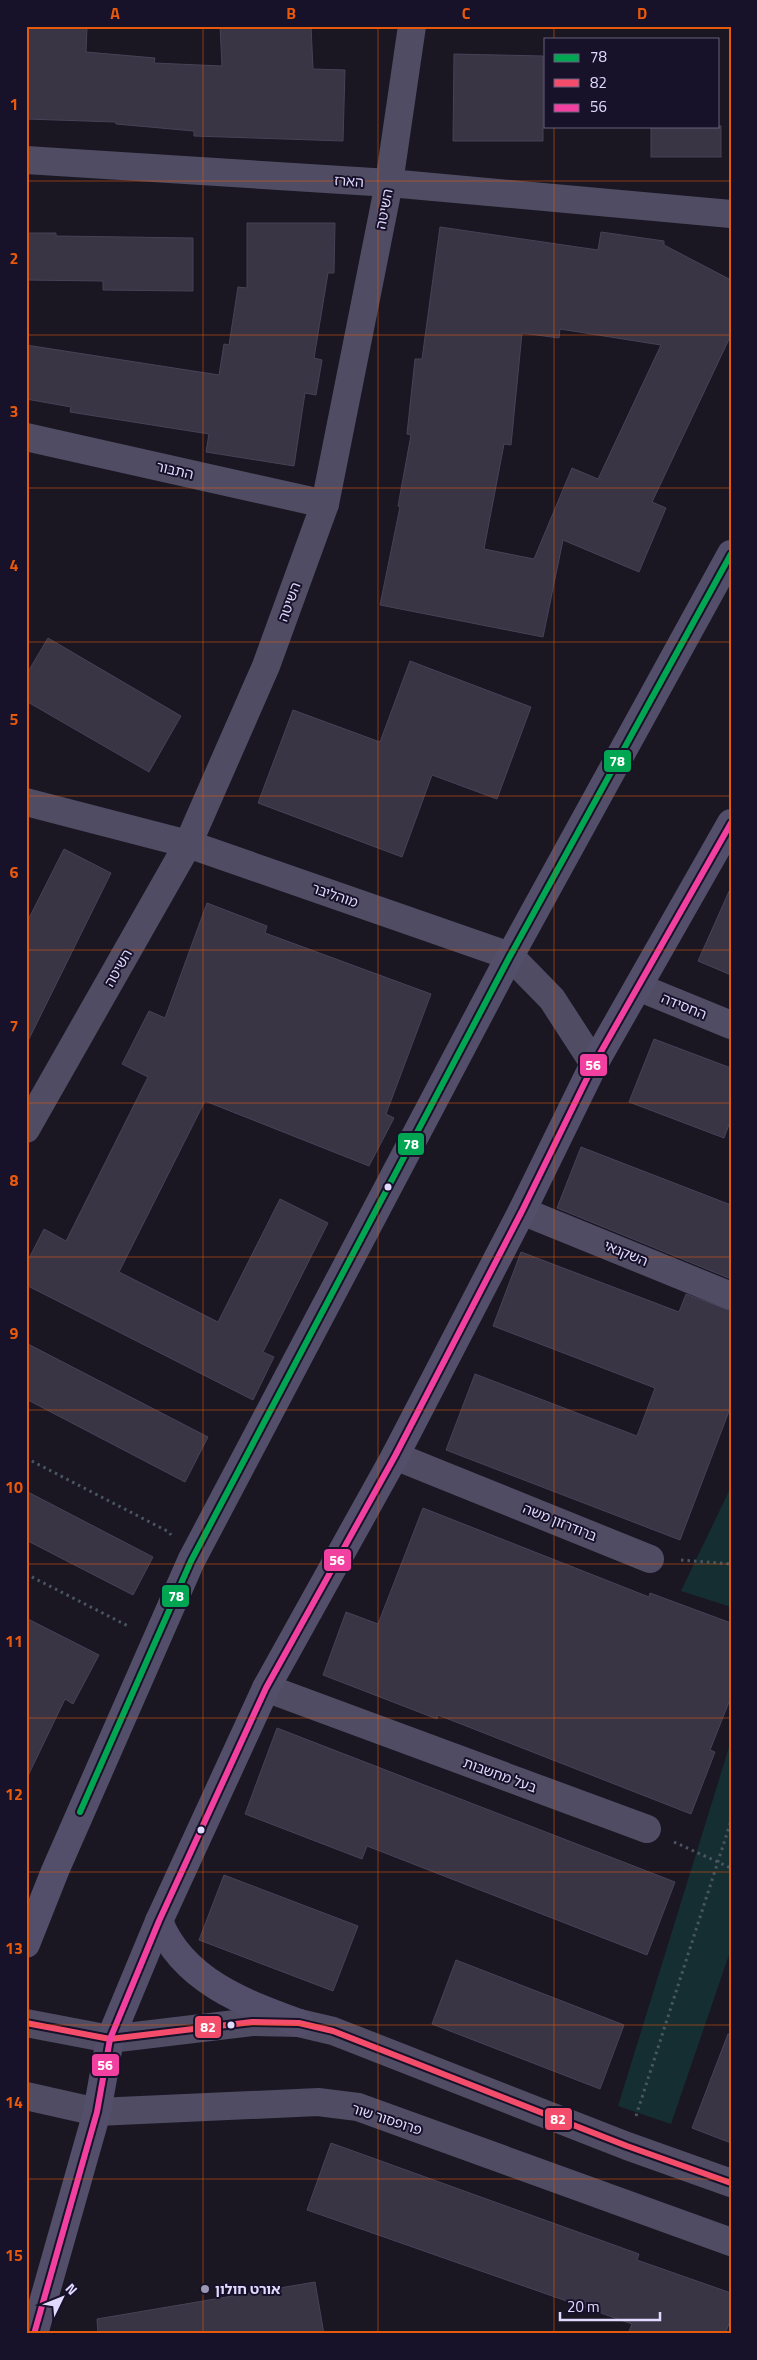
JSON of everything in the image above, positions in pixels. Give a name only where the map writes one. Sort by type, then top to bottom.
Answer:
[{"type":"main road","points":[[26,1944],[55,1872],[190,1561],[510,956],[731,554]]},
{"type":"main road","points":[[34,2334],[97,2112],[110,2039],[159,1921],[266,1688],[395,1456],[522,1211],[594,1064],[731,823]]},
{"type":"main road","points":[[159,1921],[166,1939],[181,1958],[206,1980],[249,2005],[299,2023]]},
{"type":"street","name":"השיטה","points":[[26,1129],[33,1102],[188,844],[266,666],[325,504],[389,183],[412,26]]},
{"type":"street","name":"הארז","points":[[26,160],[389,183],[731,214]]},
{"type":"street","name":"התבור","points":[[26,436],[325,504]]},
{"type":"street","name":"מוהליבר","points":[[26,802],[188,844],[510,956],[552,999],[594,1064]]},
{"type":"street","name":"החסידה","points":[[638,987],[731,1025]]},
{"type":"street","name":"השקנאי","points":[[522,1211],[731,1296]]},
{"type":"street","name":"ברודרזון משה","points":[[395,1456],[650,1558]]},
{"type":"street","name":"בעל מחשבות","points":[[266,1688],[647,1829]]},
{"type":"street","points":[[26,2023],[110,2039],[252,2022],[299,2023],[333,2031],[627,2146],[731,2183]]},
{"type":"street","name":"פרופסור שור","points":[[26,2096],[97,2112],[310,2102],[358,2107],[731,2242]]},
{"type":"path","points":[[26,1458],[169,1532]]},
{"type":"path","points":[[650,1558],[731,1564]]},
{"type":"path","points":[[26,1574],[155,1640]]},
{"type":"path","points":[[627,2146],[731,1821]]},
{"type":"path","points":[[647,1829],[731,1868]]},
{"type":"green space","points":[[731,1487],[731,1607],[681,1591]]},
{"type":"green space","points":[[731,1741],[731,1949],[671,2124],[618,2106]]},
{"type":"building","points":[[27,26],[87,27],[86,52],[155,58],[154,63],[222,66],[220,26],[311,26],[313,69],[345,70],[343,141],[194,136],[194,131],[116,124],[116,122],[26,119]]},
{"type":"building","points":[[454,54],[543,56],[543,141],[453,141]]},
{"type":"building","points":[[721,126],[721,157],[651,157],[651,128],[720,128]]},
{"type":"building","points":[[247,223],[335,223],[334,273],[328,273],[314,358],[322,360],[316,395],[305,393],[294,466],[206,452],[209,434],[70,412],[71,407],[26,399],[26,345],[219,375],[224,344],[229,345],[238,287],[247,288]]},
{"type":"building","points":[[440,227],[598,250],[601,232],[664,241],[664,245],[731,280],[731,335],[652,502],[666,508],[639,572],[563,540],[543,637],[380,605],[400,507],[398,506],[411,435],[407,434],[415,359],[422,359]],"holes":[[[560,329],[661,345],[598,479],[572,468],[534,559],[484,549],[504,444],[511,445],[522,333],[559,338]]]},
{"type":"building","points":[[26,233],[56,233],[56,236],[193,238],[193,291],[103,290],[103,281],[26,280]]},
{"type":"building","points":[[48,638],[181,716],[149,772],[26,701],[26,675]]},
{"type":"building","points":[[410,661],[531,707],[497,799],[432,775],[402,857],[258,803],[293,710],[380,742]]},
{"type":"building","points":[[64,849],[111,873],[26,1045],[26,924]]},
{"type":"building","points":[[731,887],[731,975],[698,961]]},
{"type":"building","points":[[207,903],[267,926],[265,933],[431,994],[386,1114],[394,1118],[369,1166],[205,1101],[119,1272],[218,1322],[280,1199],[328,1223],[263,1352],[274,1357],[253,1400],[26,1285],[26,1264],[44,1229],[66,1241],[148,1077],[122,1064],[149,1011],[165,1018]]},
{"type":"building","points":[[654,1039],[731,1068],[731,1119],[724,1138],[629,1102]]},
{"type":"building","points":[[581,1147],[731,1205],[731,1279],[557,1208]]},
{"type":"building","points":[[521,1252],[679,1312],[686,1294],[731,1311],[731,1406],[680,1540],[446,1450],[475,1374],[637,1436],[655,1388],[493,1326]]},
{"type":"building","points":[[26,1343],[208,1437],[185,1482],[26,1399]]},
{"type":"building","points":[[26,1491],[153,1557],[133,1595],[26,1540]]},
{"type":"building","points":[[423,1508],[649,1597],[650,1593],[731,1623],[731,1697],[710,1750],[715,1752],[691,1814],[438,1715],[437,1719],[323,1675],[346,1612],[378,1624]]},
{"type":"building","points":[[26,1618],[99,1655],[73,1704],[65,1699],[26,1780]]},
{"type":"building","points":[[277,1728],[675,1882],[647,1955],[367,1846],[362,1859],[245,1814]]},
{"type":"building","points":[[224,1875],[358,1926],[333,1991],[199,1940]]},
{"type":"building","points":[[456,1960],[624,2025],[600,2089],[432,2024]]},
{"type":"building","points":[[728,2034],[731,2034],[731,2143],[692,2128]]},
{"type":"building","points":[[331,2143],[639,2254],[637,2260],[731,2293],[731,2319],[725,2334],[628,2334],[632,2324],[307,2210]]},
{"type":"building","points":[[315,2282],[324,2334],[98,2334],[97,2319]]},
{"type":"transit line","name":"78","points":[[80,1812],[191,1561],[510,956],[731,554]]},
{"type":"transit line","name":"56","points":[[34,2334],[97,2112],[110,2039],[159,1921],[266,1688],[395,1456],[522,1211],[594,1064],[731,823]]},
{"type":"transit line","name":"82","points":[[26,2023],[110,2039],[252,2022],[299,2023],[333,2031],[627,2146],[731,2183]]},
{"type":"place","name":"אורט חולון","points":[[205,2289]]}]
